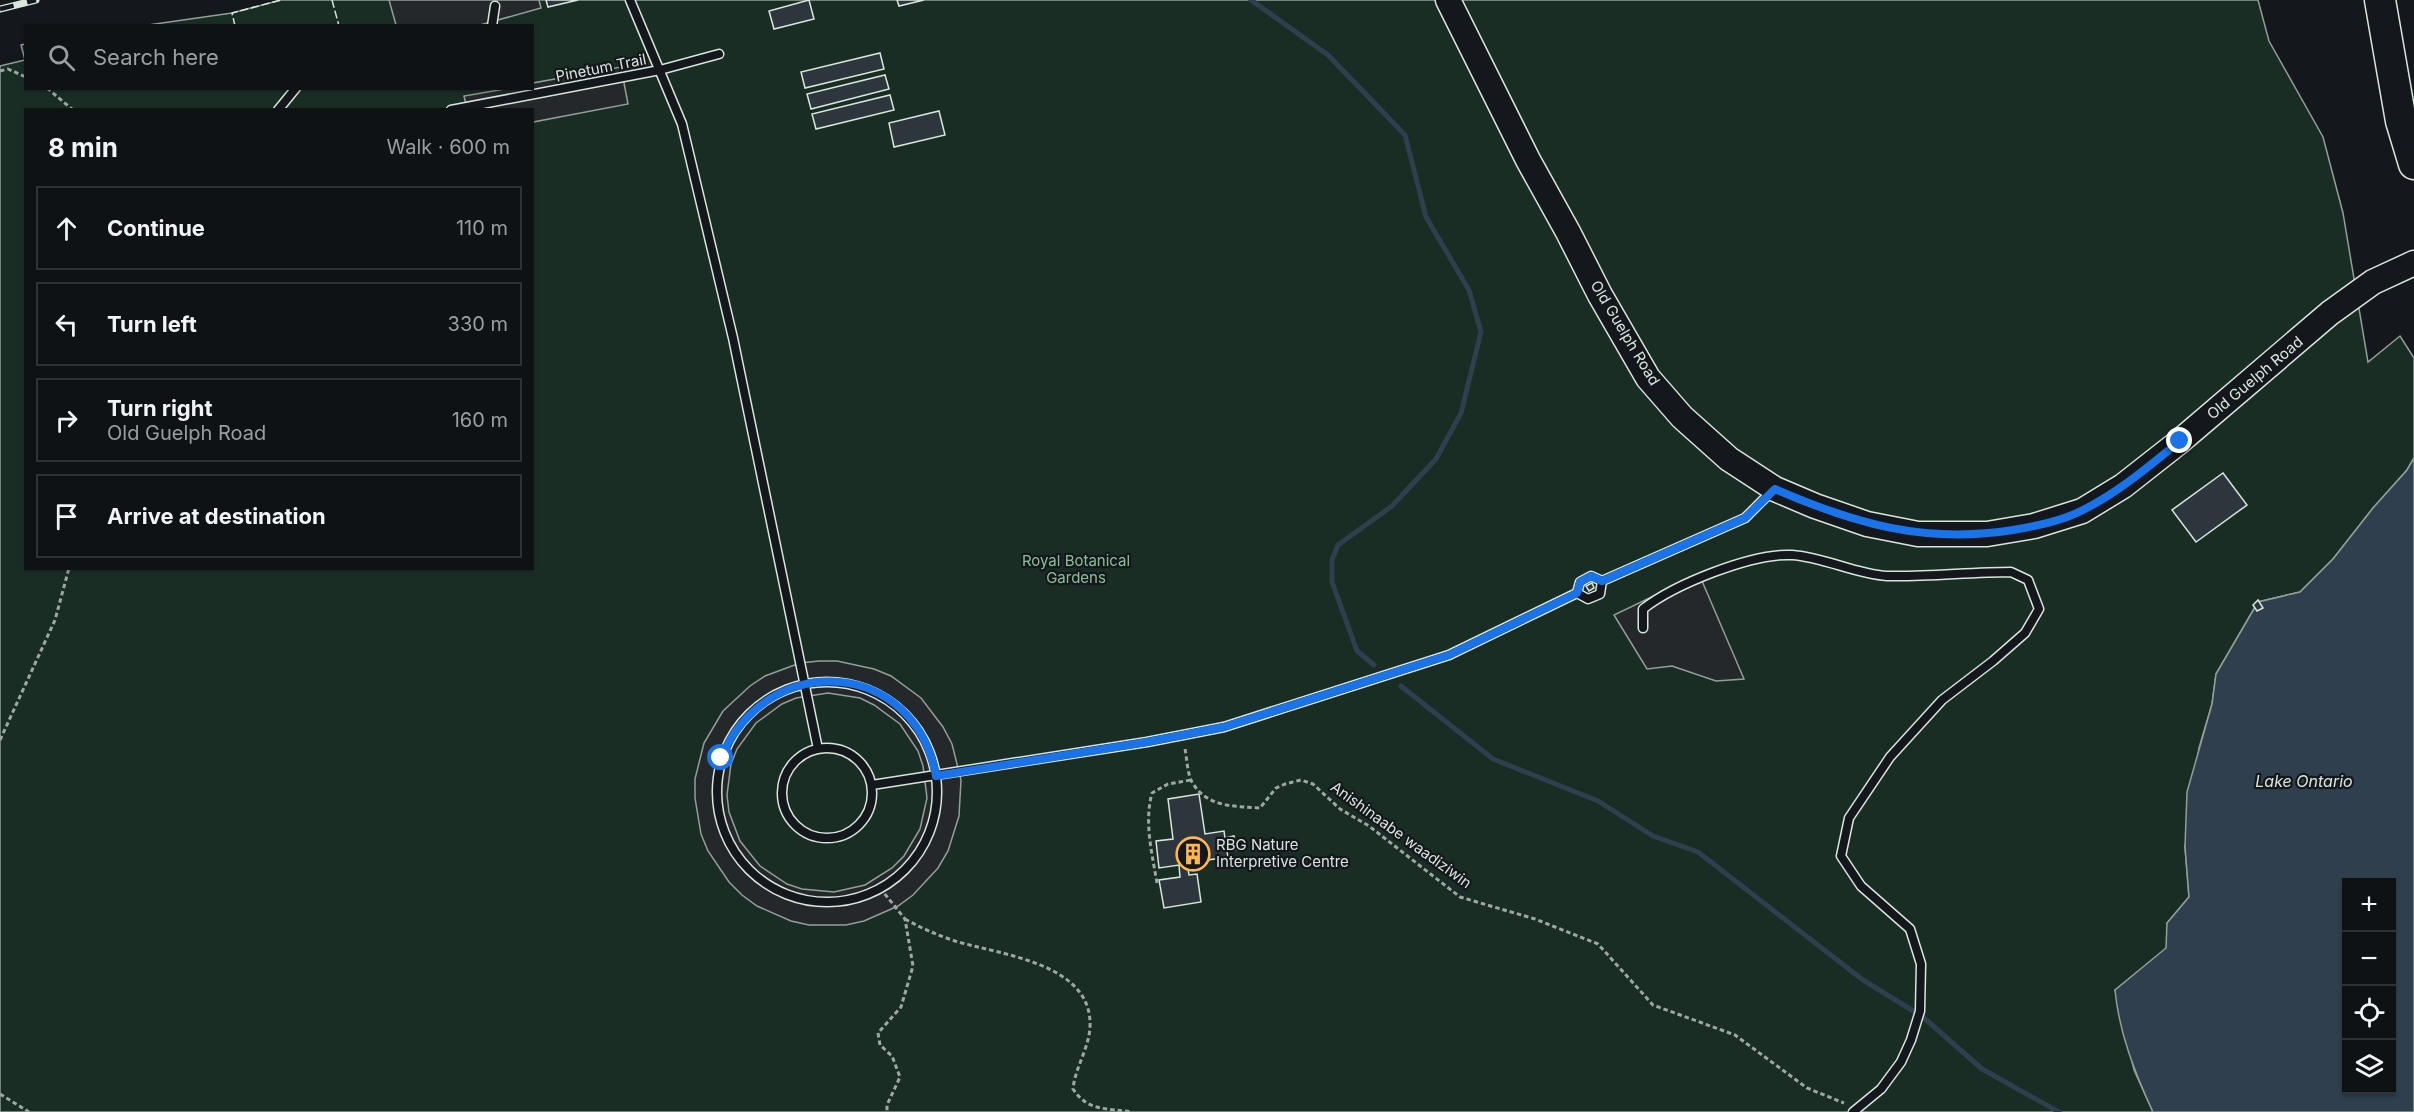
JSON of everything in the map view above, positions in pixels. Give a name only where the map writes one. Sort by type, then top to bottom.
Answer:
[{"type":"highway","points":[[2380,0],[2401,121],[2414,164]]},
{"type":"street","name":"Old Guelph Road","points":[[1448,0],[1528,160],[1648,378],[1682,417],[1729,459],[1775,489],[1867,524],[1918,534],[1987,534],[2034,526],[2082,511],[2123,486],[2180,441],[2330,313],[2373,282],[2414,263]]},
{"type":"lane","points":[[630,0],[682,124],[733,338],[818,749]]},
{"type":"lane","points":[[492,24],[495,6]]},
{"type":"lane","name":"Pinetum Trail","points":[[461,108],[660,70],[719,54]]},
{"type":"lane","points":[[280,108],[294,90]]},
{"type":"lane","points":[[872,785],[1224,727],[1449,655],[1577,593],[1580,582],[1591,576],[1602,581],[1745,518],[1775,489]]},
{"type":"lane","points":[[1643,628],[1643,609],[1657,598],[1716,572],[1762,556],[1794,555],[1885,576],[2011,572],[2028,580],[2039,609],[2025,633],[1942,700],[1890,757],[1849,818],[1841,856],[1861,886],[1910,929],[1921,964],[1920,1011],[1901,1062],[1881,1089],[1855,1110]]},
{"type":"lane","points":[[1577,593],[1588,599],[1600,594],[1602,581]]},
{"type":"lane","points":[[832,681],[859,686],[896,705],[923,737],[934,762],[936,776],[936,809],[926,841],[907,868],[880,888],[866,895],[833,902],[808,900],[785,894],[770,886],[744,866],[734,852],[720,822],[717,806],[718,773],[728,742],[747,716],[759,705],[788,688],[804,684],[832,681]]},
{"type":"lane","points":[[818,749],[837,749],[849,754],[864,767],[872,785],[872,799],[868,812],[860,824],[849,832],[829,838],[815,836],[802,830],[792,821],[785,809],[782,795],[784,782],[794,763],[805,754],[818,749]]},
{"type":"path","points":[[0,71],[8,69],[24,76]]},
{"type":"path","points":[[49,90],[71,108]]},
{"type":"path","points":[[0,740],[55,620],[68,570]]},
{"type":"path","points":[[1157,883],[1148,826],[1149,807],[1152,793],[1168,784],[1191,780],[1183,735]]},
{"type":"path","name":"Anishinaabe waadiziwin","points":[[1191,780],[1202,793],[1224,806],[1260,808],[1276,788],[1285,783],[1301,780],[1313,784],[1340,809],[1369,826],[1460,897],[1535,920],[1598,944],[1653,1005],[1735,1035],[1807,1088],[1855,1110]]},
{"type":"path","points":[[880,888],[905,919],[926,930],[1042,964],[1082,992],[1088,1004],[1090,1028],[1073,1089],[1077,1096],[1090,1107],[1132,1112]]},
{"type":"path","points":[[887,1112],[887,1105],[900,1077],[892,1056],[880,1045],[878,1033],[901,1007],[913,966],[905,919]]},
{"type":"path","points":[[0,1094],[29,1112]]},
{"type":"green space","name":"Royal Botanical Gardens","points":[[281,0],[2258,0],[2269,41],[2323,137],[2343,213],[2368,362],[2400,336],[2414,358],[2414,458],[2407,470],[2373,508],[2333,559],[2300,592],[2258,602],[2216,674],[2212,704],[2199,748],[2185,847],[2189,897],[2167,923],[2167,948],[2115,990],[2134,1070],[2153,1112],[0,1112],[0,66],[24,60],[24,90],[534,90],[534,24],[155,24],[232,13]]},
{"type":"shaded area","points":[[389,0],[539,0],[541,8],[484,24],[396,24]]},
{"type":"shaded area","points":[[621,67],[628,104],[534,122],[534,108],[467,108],[464,96],[499,90],[534,90],[534,83]]},
{"type":"shaded area","points":[[1699,574],[1744,679],[1716,681],[1672,666],[1647,669],[1614,615]]},
{"type":"shaded area","points":[[837,661],[874,669],[891,676],[921,698],[943,727],[952,744],[961,780],[959,816],[948,851],[938,868],[913,895],[898,906],[864,921],[846,925],[809,925],[791,921],[757,906],[729,882],[708,851],[701,834],[695,798],[695,779],[704,743],[723,711],[750,686],[765,676],[800,663]],"holes":[[[828,693],[860,698],[900,724],[918,751],[923,766],[927,798],[920,829],[904,856],[892,868],[865,885],[834,892],[802,889],[787,884],[760,866],[740,841],[729,812],[727,795],[731,764],[737,749],[756,723],[782,704],[796,698]]]},
{"type":"water","name":"Lake Ontario","points":[[2414,458],[2414,1112],[2153,1112],[2129,1052],[2120,1022],[2115,990],[2166,948],[2167,923],[2189,897],[2185,847],[2187,792],[2212,704],[2216,674],[2258,602],[2300,592],[2333,559],[2373,508],[2407,470]]},
{"type":"building","points":[[546,0],[578,0],[548,7]]},
{"type":"building","points":[[809,0],[814,19],[774,29],[769,11]]},
{"type":"building","points":[[897,0],[924,0],[899,6]]},
{"type":"building","points":[[880,53],[884,69],[805,88],[801,72]]},
{"type":"building","points":[[885,75],[889,89],[811,109],[807,94]]},
{"type":"building","points":[[890,95],[894,110],[816,129],[812,114]]},
{"type":"building","points":[[939,111],[945,135],[894,147],[889,123]]},
{"type":"building","points":[[2223,473],[2247,505],[2196,542],[2172,510]]},
{"type":"building","points":[[1592,583],[1594,588],[1589,591],[1586,586]]},
{"type":"building","points":[[2258,600],[2263,608],[2257,611],[2253,605]]},
{"type":"building","name":"RBG Nature Interpretive Centre","points":[[1199,794],[1205,834],[1224,831],[1225,838],[1234,836],[1236,850],[1227,851],[1228,857],[1187,863],[1189,875],[1197,874],[1201,902],[1164,908],[1159,880],[1180,877],[1179,865],[1159,868],[1156,841],[1173,839],[1168,799]]},
{"type":"waterway","points":[[1251,0],[1328,55],[1405,135],[1426,217],[1469,290],[1481,332],[1461,413],[1436,459],[1392,506],[1338,545],[1332,560],[1332,582],[1357,651],[1374,665]]},
{"type":"waterway","points":[[1401,686],[1493,759],[1598,801],[1653,836],[1698,852],[1863,980],[1923,1017],[1982,1069],[2059,1112]]},
{"type":"railway","points":[[0,9],[36,0]]},
{"type":"fence","points":[[235,24],[232,13],[281,0]]},
{"type":"fence","points":[[332,0],[338,24]]},
{"type":"place","name":"RBG Nature Interpretive Centre","points":[[1193,854]]},
{"type":"route","points":[[721,758],[736,728],[759,705],[773,695],[804,684],[832,681],[859,686],[896,705],[923,737],[934,762],[936,776],[1147,742],[1224,727],[1449,655],[1577,593],[1580,582],[1591,576],[1602,581],[1745,518],[1775,489],[1867,524],[1918,534],[1987,534],[2034,526],[2082,511],[2123,486],[2180,441]]}]
